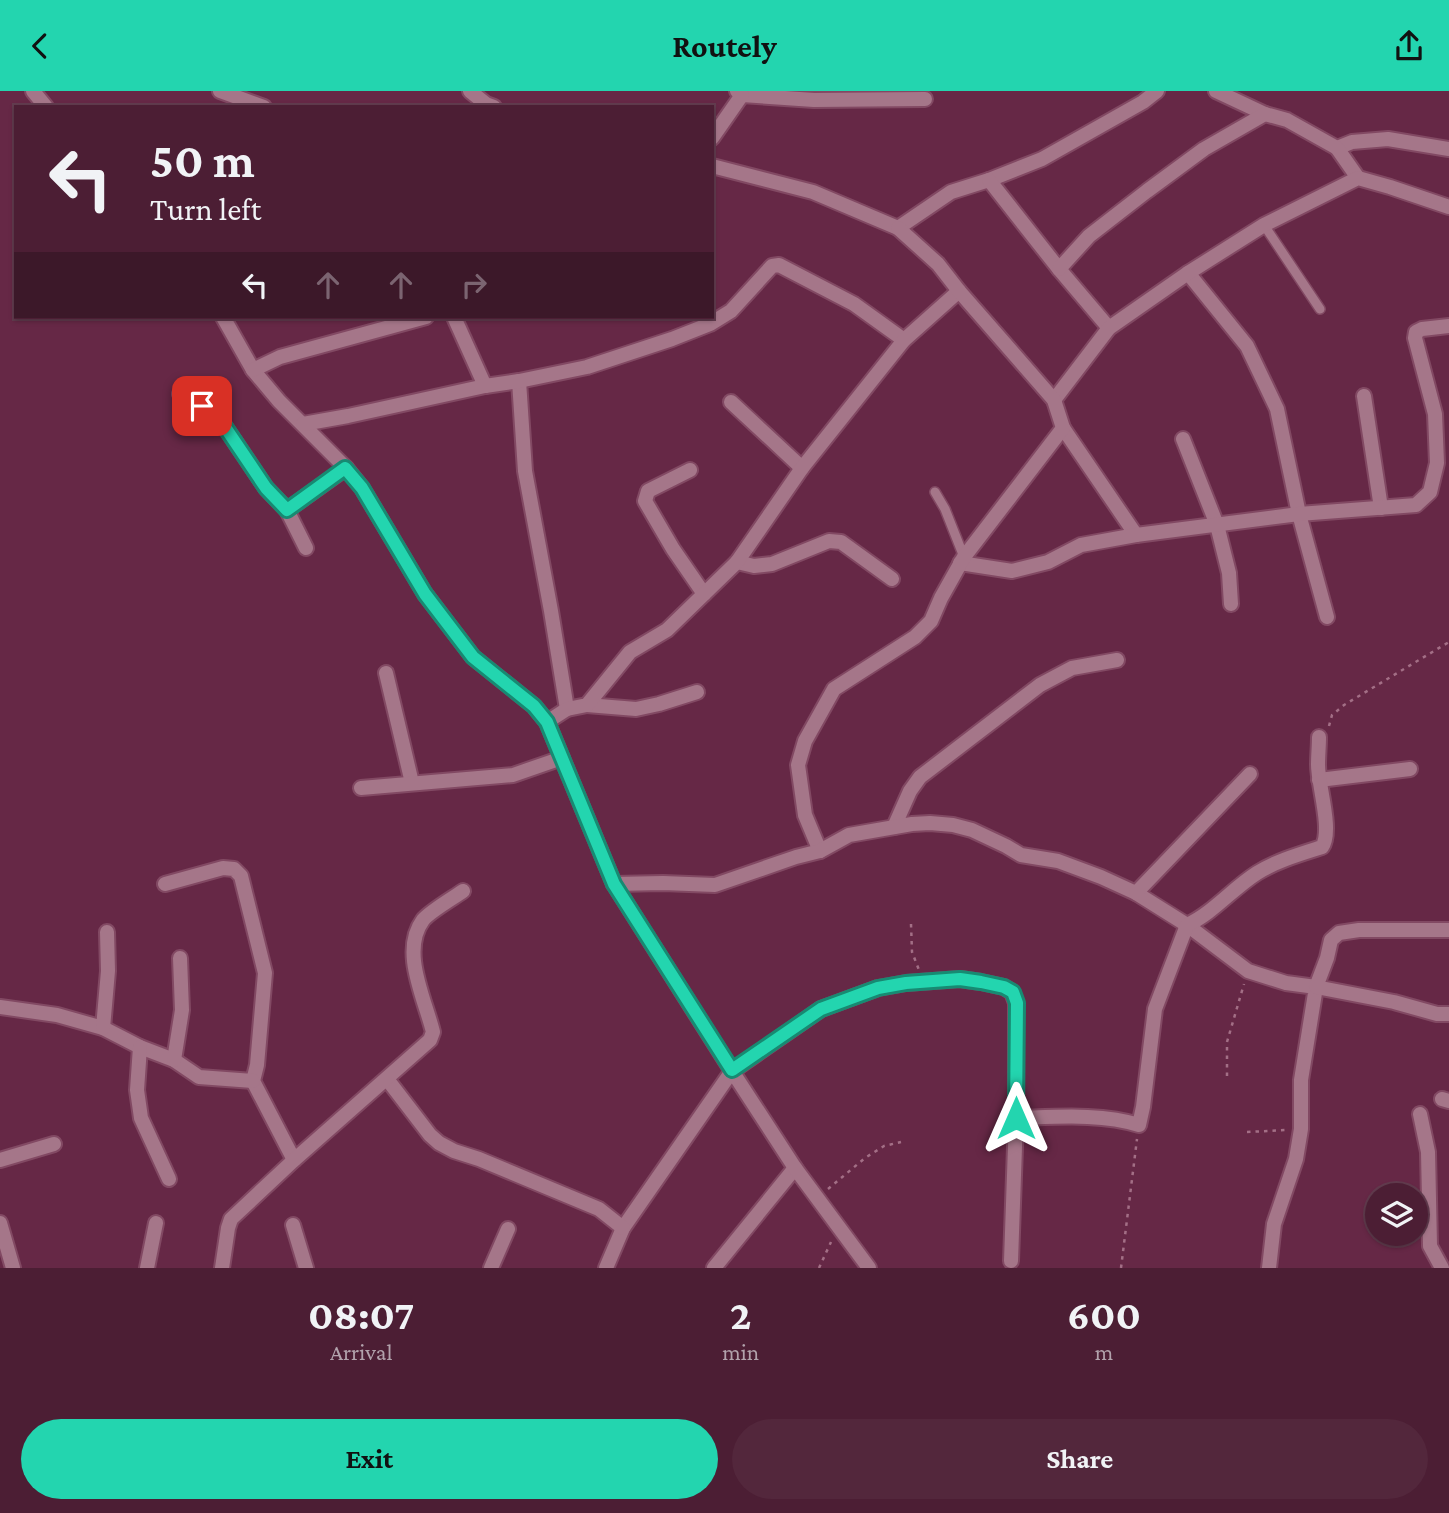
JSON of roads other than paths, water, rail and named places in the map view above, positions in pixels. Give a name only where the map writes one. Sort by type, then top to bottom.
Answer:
[{"type":"street","points":[[33,91],[44,105]]},
{"type":"street","points":[[220,91],[258,105]]},
{"type":"street","points":[[470,91],[489,105]]},
{"type":"street","points":[[898,228],[951,192],[1042,159],[1143,102],[1157,91]]},
{"type":"street","points":[[1216,91],[1265,114],[1287,120],[1337,148],[1358,178],[1449,207]]},
{"type":"street","points":[[714,135],[741,92],[814,100],[926,99]]},
{"type":"street","points":[[1059,269],[1089,236],[1147,191],[1204,149],[1265,114]]},
{"type":"street","points":[[1337,148],[1352,142],[1388,139],[1449,149]]},
{"type":"street","points":[[714,167],[813,192],[898,228],[938,264],[1054,400],[1063,428],[1136,535]]},
{"type":"street","points":[[1054,400],[1109,328],[1264,225],[1358,178]]},
{"type":"street","points":[[989,180],[1109,328]]},
{"type":"street","points":[[303,425],[587,367],[672,339],[710,324],[731,311],[772,266],[779,265],[854,304],[904,340]]},
{"type":"street","points":[[1188,273],[1247,346],[1277,409],[1299,514],[1326,617]]},
{"type":"street","points":[[587,705],[630,652],[667,630],[737,562],[802,468],[904,340],[959,291]]},
{"type":"street","points":[[223,319],[253,370],[362,488],[425,594],[473,657],[534,706],[547,722],[614,884],[795,1168],[869,1268]]},
{"type":"street","points":[[253,370],[280,357],[413,319]]},
{"type":"street","points":[[455,319],[485,386]]},
{"type":"street","points":[[962,560],[1012,571],[1048,562],[1081,545],[1136,535],[1299,514],[1416,505],[1430,492],[1437,463],[1442,413],[1415,338],[1416,332],[1449,325]]},
{"type":"street","points":[[519,381],[525,471],[567,709]]},
{"type":"street","points":[[180,394],[221,421],[266,488],[287,510],[306,548]]},
{"type":"street","points":[[1364,396],[1381,508]]},
{"type":"street","points":[[731,402],[802,468]]},
{"type":"street","points":[[820,851],[805,815],[797,765],[805,741],[834,689],[915,637],[931,621],[962,560],[1063,428]]},
{"type":"street","points":[[1183,439],[1217,525],[1229,573],[1231,604]]},
{"type":"street","points":[[287,510],[345,468]]},
{"type":"street","points":[[690,470],[648,491],[645,501],[704,594]]},
{"type":"street","points":[[737,562],[754,566],[772,564],[829,541],[841,543],[892,579]]},
{"type":"street","points":[[894,827],[920,777],[1040,685],[1072,668],[1117,660]]},
{"type":"street","points":[[386,673],[412,783]]},
{"type":"street","points":[[547,722],[567,709],[587,705],[636,709],[697,692]]},
{"type":"street","points":[[1016,1118],[1086,1117],[1139,1125],[1155,1009],[1186,925],[1199,919],[1257,873],[1278,862],[1322,847],[1326,842],[1319,780],[1319,737]]},
{"type":"street","points":[[361,787],[513,775],[562,758]]},
{"type":"street","points":[[1319,780],[1410,769]]},
{"type":"street","points":[[1136,893],[1250,774]]},
{"type":"street","points":[[614,884],[715,885],[820,851],[849,835],[930,823],[972,830],[1021,855],[1058,861],[1136,893],[1186,925],[1248,971],[1286,983],[1316,986],[1437,1014],[1449,1014]]},
{"type":"street","points":[[165,884],[223,868],[234,869],[241,876],[265,973],[257,1065],[253,1081],[294,1160]]},
{"type":"street","points":[[222,1268],[231,1219],[430,1041],[433,1032],[414,968],[413,942],[423,919],[463,891]]},
{"type":"street","points":[[1269,1268],[1274,1224],[1296,1159],[1301,1129],[1301,1080],[1316,986],[1331,940],[1339,933],[1359,930],[1449,930]]},
{"type":"street","points":[[103,1028],[108,971],[107,932]]},
{"type":"street","points":[[174,1060],[182,1010],[180,958]]},
{"type":"street","points":[[606,1268],[623,1228],[732,1070],[821,1009],[878,988],[960,979],[1004,987],[1013,992],[1017,1003],[1012,1261]]},
{"type":"street","points":[[0,1007],[57,1015],[103,1028],[140,1047],[174,1060],[199,1077],[253,1081]]},
{"type":"street","points":[[140,1047],[137,1090],[141,1118],[169,1179]]},
{"type":"street","points":[[387,1079],[439,1143],[599,1209],[623,1228]]},
{"type":"street","points":[[1420,1114],[1428,1152],[1430,1246],[1442,1268]]},
{"type":"street","points":[[0,1160],[54,1144]]},
{"type":"street","points":[[714,1268],[795,1168]]},
{"type":"street","points":[[0,1223],[13,1268]]},
{"type":"street","points":[[146,1268],[156,1223]]},
{"type":"street","points":[[293,1225],[306,1268]]},
{"type":"street","points":[[491,1268],[508,1229]]},
{"type":"lane","points":[[1264,225],[1320,309]]},
{"type":"lane","points":[[935,492],[945,509],[962,560]]}]
